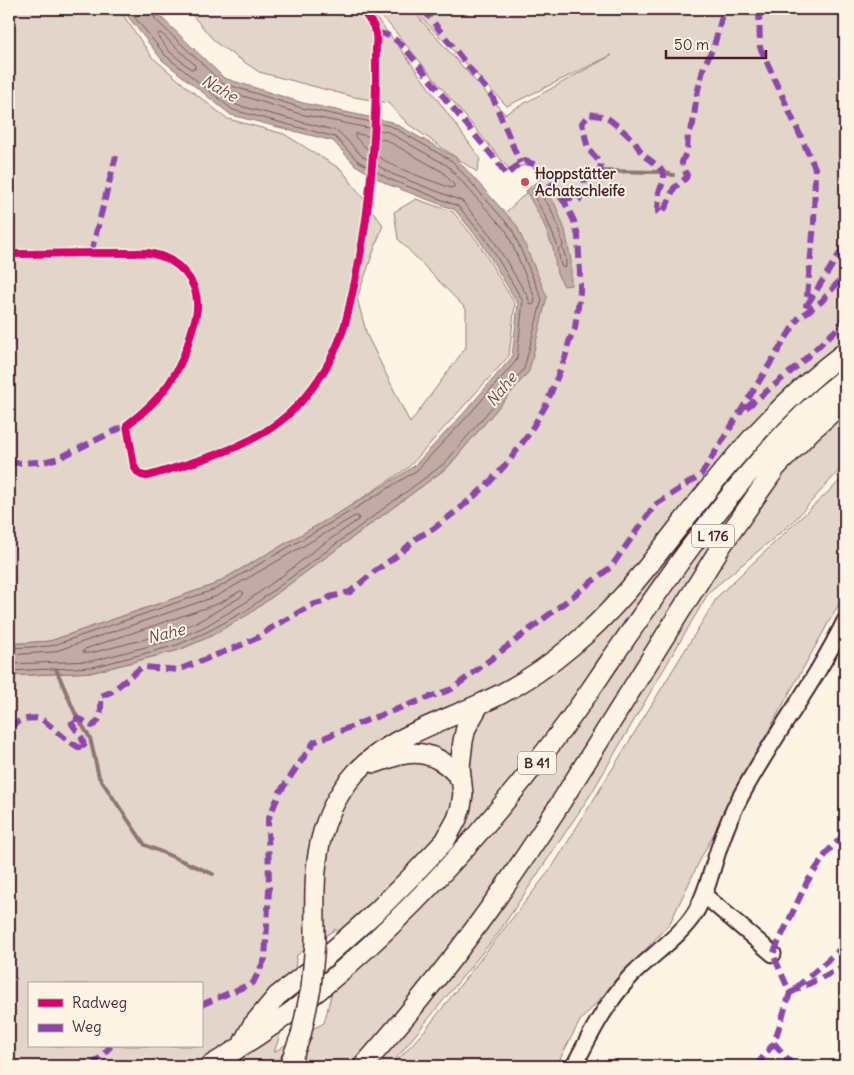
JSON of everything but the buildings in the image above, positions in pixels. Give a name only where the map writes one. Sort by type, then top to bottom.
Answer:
[{"type":"main road","name":"L 176","points":[[288,1065],[301,1035],[311,988],[315,943],[315,872],[321,836],[327,818],[350,780],[375,756],[401,740],[519,685],[574,645],[639,577],[699,500],[748,442],[792,396],[844,350]]},
{"type":"main road","name":"B 41","points":[[210,1066],[239,1049],[318,991],[379,936],[450,866],[484,828],[559,733],[651,602],[733,491],[800,417],[831,388],[845,378]]},
{"type":"main road","name":"L 176","points":[[651,602],[812,430],[845,401]]},
{"type":"main road","points":[[363,1066],[428,990],[528,854],[722,545],[775,469]]},
{"type":"main road","points":[[239,1049],[252,1026],[277,996],[320,962],[378,910],[445,840],[457,820],[461,807],[463,794],[460,767],[462,740],[469,722],[479,705]]},
{"type":"main road","points":[[362,767],[407,753],[424,754],[441,760],[456,772],[461,780]]},
{"type":"lane","points":[[574,1066],[602,1014],[616,995],[631,977],[685,926],[694,913],[704,895],[728,822],[743,793],[818,671],[845,621]]},
{"type":"lane","points":[[704,895],[773,954]]},
{"type":"shaded area","points":[[9,9],[119,9],[152,57],[228,119],[284,134],[342,170],[383,225],[357,298],[367,335],[410,423],[466,347],[466,309],[398,239],[394,212],[416,199],[453,212],[478,242],[515,304],[509,356],[409,467],[344,510],[213,585],[50,641],[9,644]]},
{"type":"shaded area","points":[[187,9],[359,9],[376,18],[480,158],[477,172],[408,124],[388,103],[354,97],[259,72],[216,43]]},
{"type":"shaded area","points":[[371,9],[411,9],[505,114],[612,55],[507,106],[413,9],[845,9],[845,464],[792,523],[709,592],[591,794],[499,932],[390,1066],[9,1066],[9,676],[94,672],[179,650],[209,637],[249,614],[448,467],[529,371],[517,226],[505,213],[542,178],[531,165],[508,168],[388,23]],"holes":[[[336,929],[336,964],[324,1023],[274,1052],[289,1005],[297,955]]]},
{"type":"shaded area","points":[[845,476],[845,593],[701,858],[670,923],[580,1021],[556,1066],[392,1066],[426,1029],[553,866],[718,596]]},
{"type":"water","name":"Nahe","points":[[122,9],[155,9],[224,78],[303,103],[392,122],[455,157],[517,226],[547,297],[529,371],[448,467],[249,614],[209,637],[179,650],[94,672],[9,676],[9,644],[50,641],[213,585],[344,510],[413,467],[463,414],[512,357],[518,304],[481,242],[455,210],[387,184],[355,165],[333,141],[231,115],[162,60]]},
{"type":"water","points":[[536,182],[555,204],[565,230],[571,261],[571,285],[564,286],[557,274],[553,248],[543,222],[526,191]]},
{"type":"pier","points":[[372,115],[378,116],[374,179],[368,175]]},
{"type":"waterway","points":[[560,173],[600,171],[660,172]]},
{"type":"waterway","points":[[665,173],[673,175]]},
{"type":"waterway","points":[[56,669],[75,713],[90,738],[99,777],[145,845],[213,874]]},
{"type":"marked path","points":[[423,9],[493,98],[520,163]]},
{"type":"marked path","points":[[565,203],[567,198],[577,201],[580,199],[586,177],[595,177],[600,171],[601,163],[588,149],[582,123],[589,114],[606,117],[634,141],[643,155],[659,167],[664,175],[664,180],[659,192],[658,212],[663,211],[674,188],[687,175],[682,162],[687,150],[688,135],[693,124],[697,94],[704,66],[714,46],[724,9]]},
{"type":"marked path","points":[[759,9],[760,47],[815,168],[814,224],[806,307]]},
{"type":"marked path","points":[[9,727],[25,719],[43,720],[67,740],[83,750],[85,749],[82,738],[72,724],[71,718],[82,720],[92,726],[96,724],[101,713],[101,696],[111,692],[142,667],[178,670],[257,638],[312,605],[323,602],[330,597],[350,592],[418,537],[433,529],[486,486],[509,461],[528,435],[546,405],[575,328],[580,292],[580,273],[578,236],[574,221],[565,203],[536,165],[525,161],[506,175],[404,47],[391,37],[376,33]]},
{"type":"marked path","points":[[91,253],[116,156]]},
{"type":"marked path","points":[[807,305],[845,245]]},
{"type":"marked path","points":[[804,314],[822,301],[845,274]]},
{"type":"marked path","points":[[746,408],[794,369],[838,328],[845,315]]},
{"type":"marked path","points":[[202,1005],[253,983],[265,959],[269,890],[268,820],[280,792],[314,742],[452,689],[611,567],[655,505],[701,475],[799,317]]},
{"type":"marked path","points":[[9,463],[43,462],[59,458],[131,423]]},
{"type":"marked path","points":[[756,1066],[774,1043],[790,993],[773,954],[807,882],[828,851],[845,834]]},
{"type":"marked path","points":[[845,945],[790,993],[845,966]]},
{"type":"marked path","points":[[774,1043],[790,1062],[791,1066]]},
{"type":"marked path","points":[[92,1066],[109,1048]]},
{"type":"cycle path","points":[[9,254],[148,253],[171,261],[191,280],[197,298],[197,311],[188,346],[182,360],[169,384],[160,395],[127,425],[134,466],[139,474],[148,476],[209,457],[229,450],[267,431],[299,404],[324,370],[344,327],[354,286],[364,236],[373,159],[375,108],[376,36],[372,24],[361,9]]},
{"type":"place","name":"Hoppstätter Achatschleife","points":[[525,182]]}]
